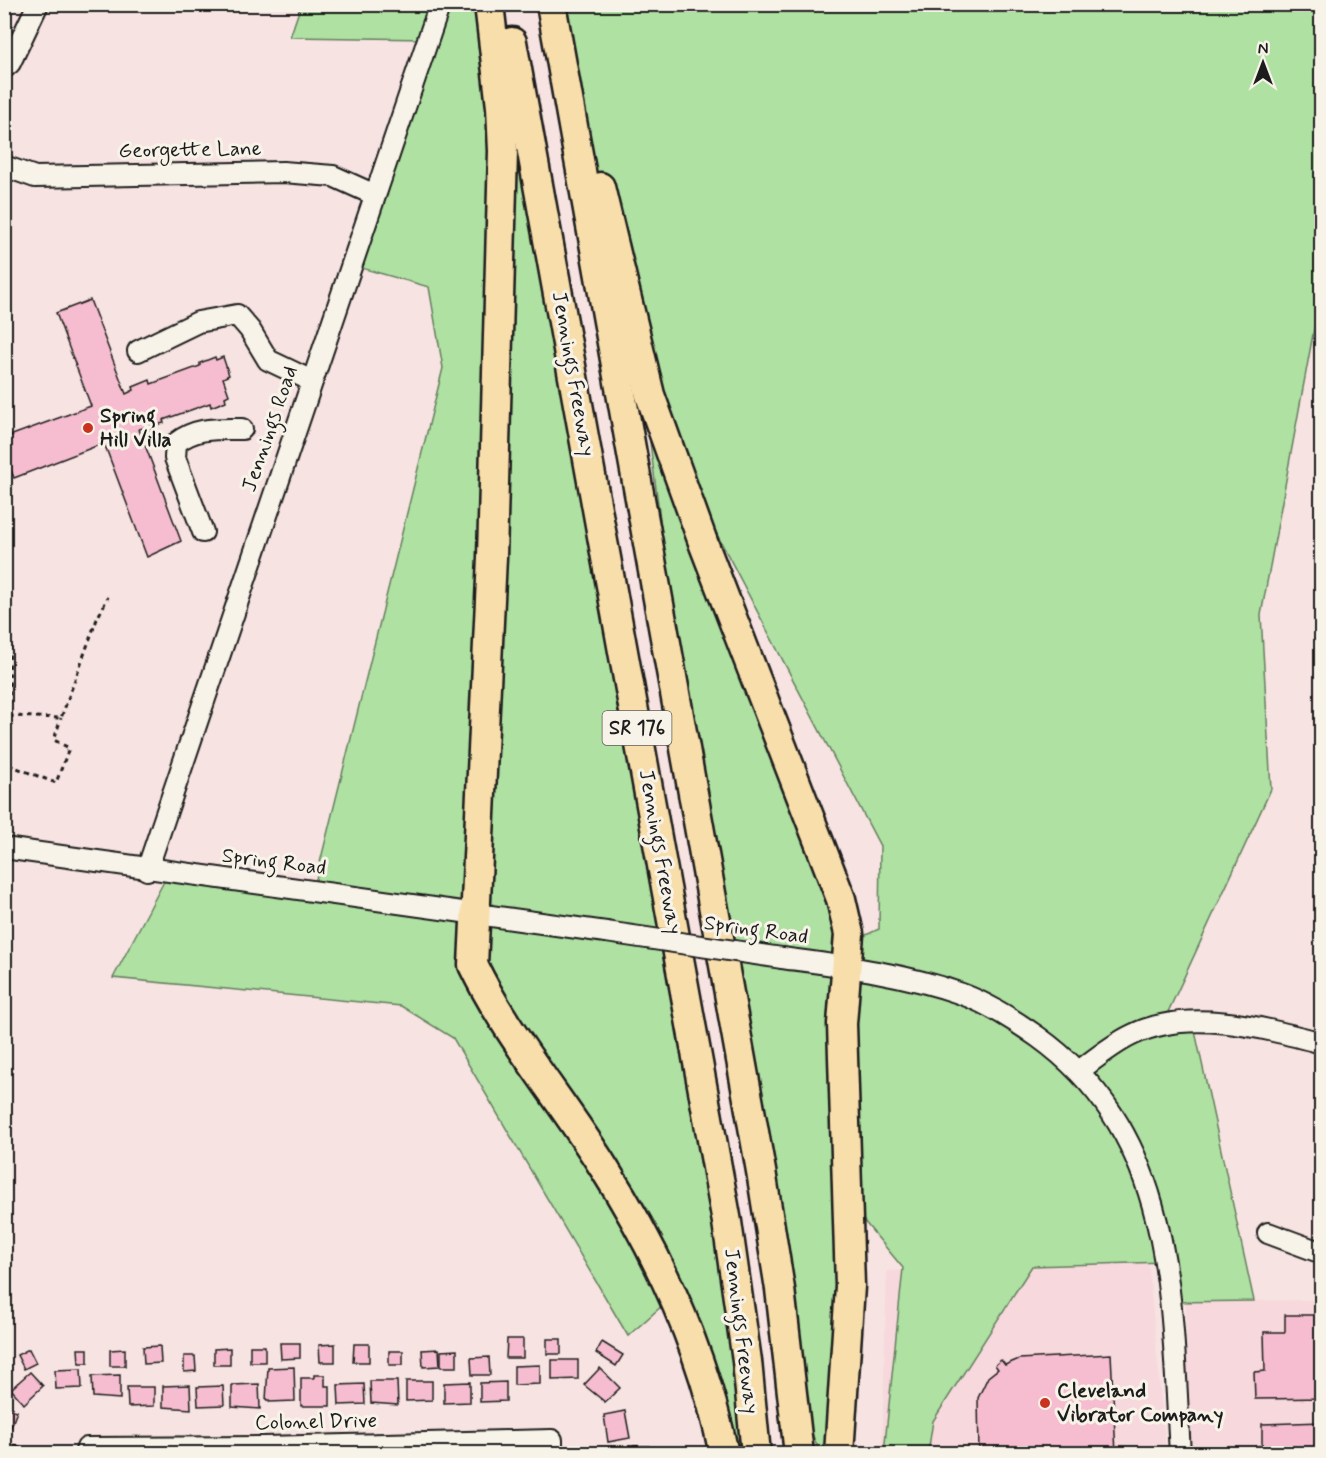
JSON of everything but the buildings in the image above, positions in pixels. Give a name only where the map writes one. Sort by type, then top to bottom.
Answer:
[{"type":"highway","points":[[489,4],[498,74],[503,151],[492,557],[473,965],[491,1003],[604,1168],[647,1241],[684,1320],[717,1418],[724,1454]]},
{"type":"highway","name":"Jennings Freeway","points":[[504,4],[727,1222],[747,1361],[756,1454]]},
{"type":"highway","name":"Jennings Freeway","points":[[551,4],[761,1171],[780,1289],[799,1454]]},
{"type":"highway","points":[[565,78],[608,214],[651,395],[704,545],[841,899],[849,934],[842,1024],[850,1286],[839,1454]]},
{"type":"street","points":[[4,69],[10,63],[38,4]]},
{"type":"street","name":"Jennings Road","points":[[147,870],[440,4]]},
{"type":"street","name":"Georgette Lane","points":[[4,166],[35,177],[283,172],[333,176],[375,195]]},
{"type":"street","points":[[138,351],[198,322],[237,315],[250,330],[268,360],[312,381]]},
{"type":"street","points":[[203,532],[175,458],[176,443],[187,434],[204,429],[242,429]]},
{"type":"street","name":"Spring Road","points":[[4,848],[147,870],[476,913],[848,967],[918,980],[962,993],[1015,1021],[1079,1071],[1113,1116],[1132,1148],[1160,1228],[1169,1274],[1180,1454]]},
{"type":"street","points":[[1079,1071],[1133,1034],[1162,1026],[1193,1022],[1264,1029],[1321,1042]]},
{"type":"street","points":[[1268,1233],[1322,1253]]},
{"type":"street","name":"Colonel Drive","points":[[85,1454],[87,1448],[264,1450],[552,1447]]},
{"type":"path","points":[[9,765],[56,783],[69,748],[54,740],[97,619],[108,597]]},
{"type":"path","points":[[4,612],[10,623],[9,773],[4,773]]},
{"type":"path","points":[[9,716],[61,718]]},
{"type":"shaded area","points":[[1148,1261],[1166,1453],[882,1454],[887,1271]]},
{"type":"shaded area","points":[[1321,1300],[1321,1453],[1189,1453],[1186,1302]]},
{"type":"green space","points":[[301,5],[489,5],[503,150],[533,157],[756,1453],[724,1453],[673,1296],[628,1336],[453,1038],[401,1006],[113,978],[169,872],[313,891],[443,368],[429,287],[351,265],[429,39],[290,37]]},
{"type":"green space","points":[[551,5],[1321,5],[1321,291],[1261,615],[1271,789],[1162,1025],[1193,1022],[1254,1301],[1171,1302],[1166,1262],[1032,1266],[933,1421],[928,1453],[884,1453],[903,1268],[849,1203],[832,1453],[820,1453],[792,1385],[707,879],[649,435],[653,429],[849,943],[879,929],[880,846],[665,435]]},
{"type":"place","name":"Spring Hill Villa","points":[[88,428]]},
{"type":"place","name":"Cleveland Vibrator Company","points":[[1045,1403]]}]
